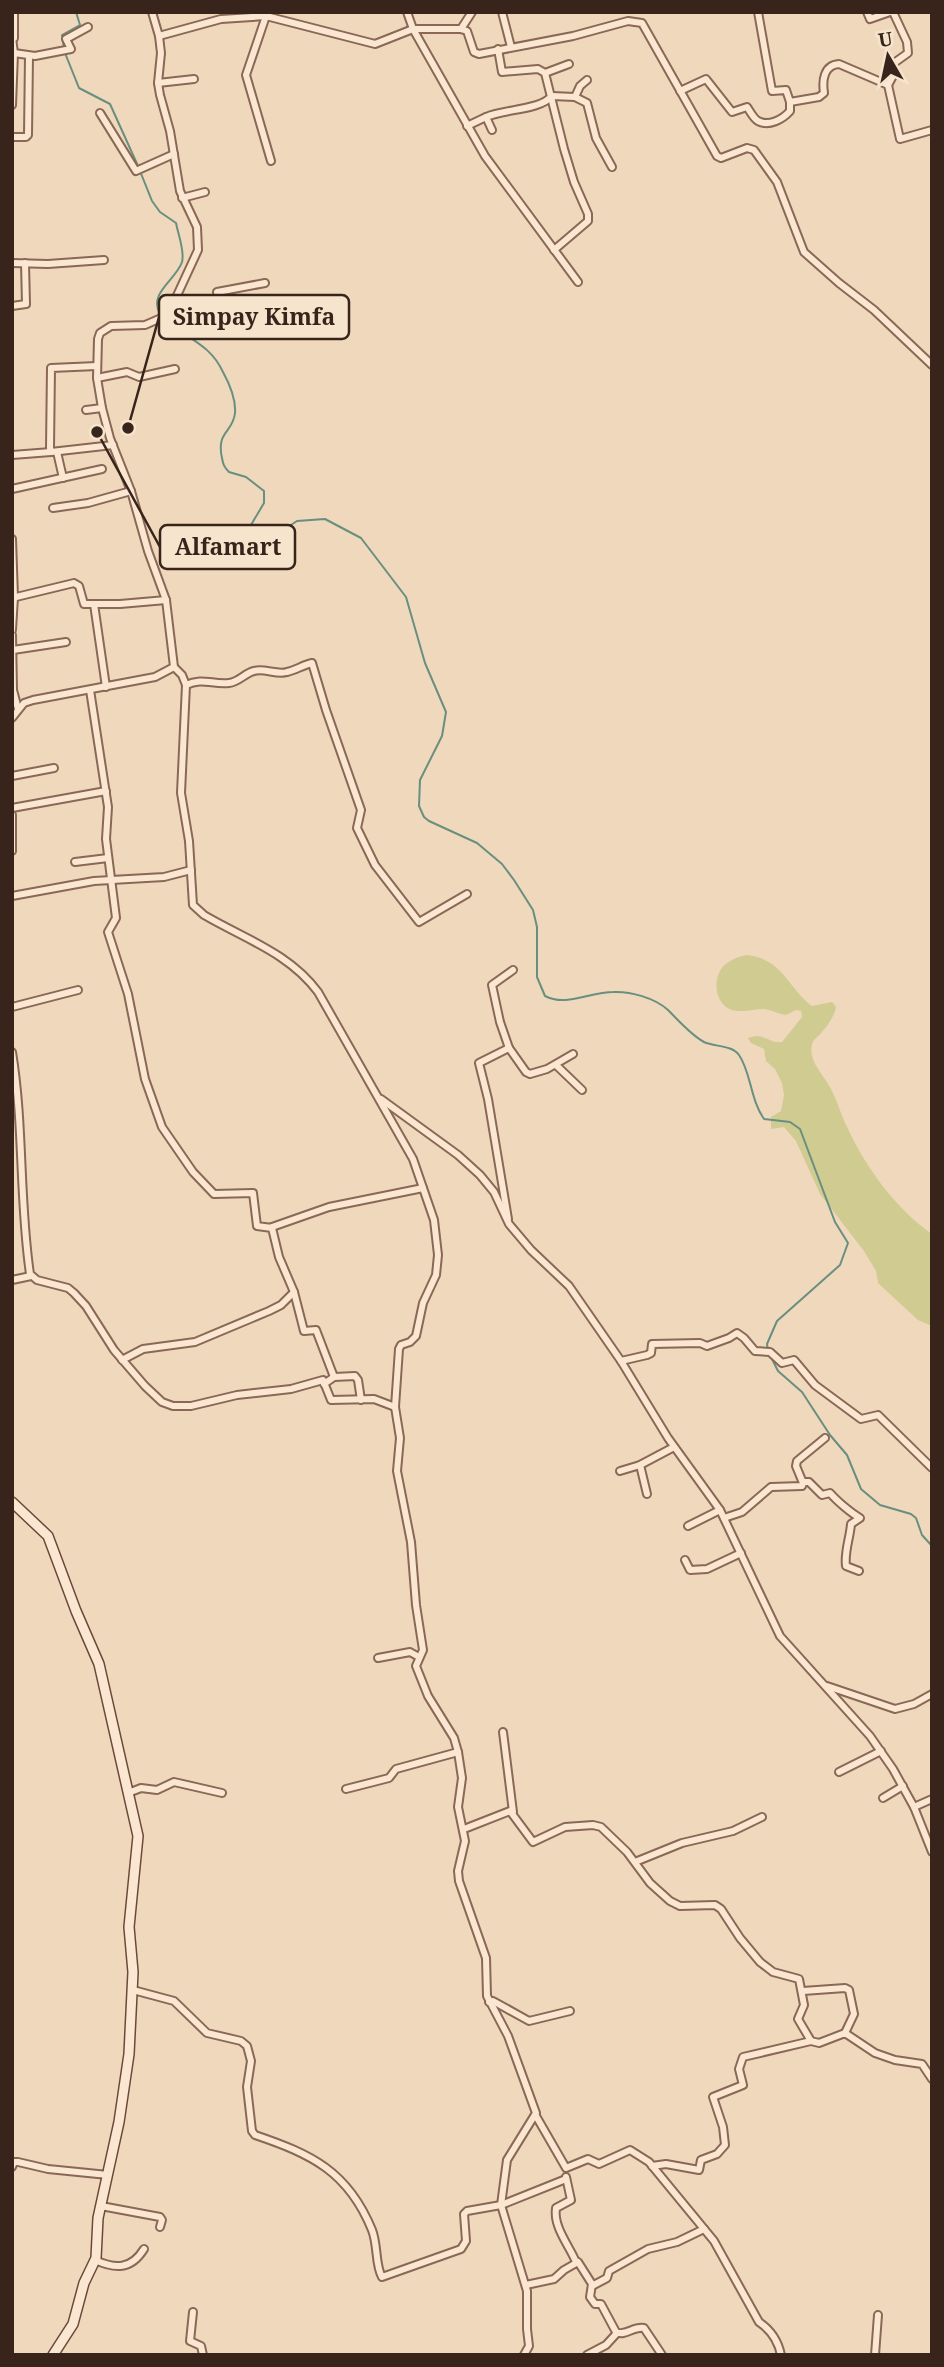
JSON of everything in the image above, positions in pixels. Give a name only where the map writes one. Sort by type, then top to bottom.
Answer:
[{"type":"street","points":[[12,105],[14,12]]},
{"type":"street","points":[[152,12],[161,53],[158,83],[182,198],[197,227],[198,250],[167,315],[151,323],[128,327],[111,326],[100,332],[97,378],[102,408],[113,445],[131,491],[148,551],[166,600],[174,667],[182,675],[186,685],[181,793],[189,841],[192,901],[195,908],[214,921],[289,961],[308,978],[413,1159],[433,1220],[439,1255],[436,1275],[423,1303],[416,1336],[399,1349],[395,1407],[400,1438],[397,1477],[411,1542],[423,1650],[415,1664],[428,1696],[454,1738],[458,1752],[462,1778],[458,1800],[465,1840],[458,1871],[459,1881],[475,1921],[485,1958],[485,1989],[489,2002],[508,2036],[536,2116],[566,2168],[571,2200],[556,2207],[559,2230],[592,2286],[590,2297],[595,2304],[601,2304],[617,2333]]},
{"type":"street","points":[[407,12],[413,29],[492,167],[578,282]]},
{"type":"street","points":[[461,29],[472,12]]},
{"type":"street","points":[[502,12],[511,47]]},
{"type":"street","points":[[680,91],[706,79],[732,112],[747,107],[755,119],[761,122],[776,121],[790,111],[786,90],[771,90],[768,59],[758,12]]},
{"type":"street","points":[[867,12],[870,19],[892,12],[909,48],[906,56],[894,63],[894,74],[888,85],[900,139],[932,130]]},
{"type":"street","points":[[159,36],[220,19],[266,16],[375,44],[413,29],[461,29],[467,31],[476,53],[637,21],[642,23],[717,156],[721,158],[747,148],[754,150],[777,182],[806,254],[874,310],[932,366]]},
{"type":"street","points":[[266,16],[246,75],[271,161]]},
{"type":"street","points":[[14,53],[29,56],[71,49],[66,39],[88,27]]},
{"type":"street","points":[[498,49],[502,72],[538,69],[545,73],[574,182],[589,217],[588,221],[554,250]]},
{"type":"street","points":[[12,137],[28,135],[29,56]]},
{"type":"street","points":[[545,73],[569,64]]},
{"type":"street","points":[[790,102],[822,96],[825,75],[829,67],[835,64],[888,85]]},
{"type":"street","points":[[158,83],[194,79]]},
{"type":"street","points":[[575,97],[580,86],[587,80]]},
{"type":"street","points":[[467,126],[497,112],[547,102],[552,96]]},
{"type":"street","points":[[552,96],[575,97],[587,103],[596,138],[612,167]]},
{"type":"street","points":[[100,114],[135,171],[174,154]]},
{"type":"street","points":[[486,117],[492,130]]},
{"type":"street","points":[[182,198],[205,192]]},
{"type":"street","points":[[12,263],[104,260]]},
{"type":"street","points":[[12,306],[26,304],[25,263]]},
{"type":"street","points":[[218,335],[217,292],[265,283]]},
{"type":"street","points":[[63,478],[54,452],[51,368],[97,366]]},
{"type":"street","points":[[97,378],[130,373],[139,377],[175,369]]},
{"type":"street","points":[[86,410],[102,408]]},
{"type":"street","points":[[12,455],[113,445]]},
{"type":"street","points":[[12,488],[102,469]]},
{"type":"street","points":[[53,508],[131,491]]},
{"type":"street","points":[[12,539],[13,683],[18,709]]},
{"type":"street","points":[[13,597],[74,583],[79,586],[84,604],[166,600]]},
{"type":"street","points":[[94,604],[106,687]]},
{"type":"street","points":[[13,650],[66,642]]},
{"type":"street","points":[[186,685],[195,680],[235,682],[251,671],[286,673],[312,663],[361,810],[357,828],[376,866],[419,922],[467,894]]},
{"type":"street","points":[[12,718],[24,703],[33,700],[155,677],[174,667]]},
{"type":"street","points":[[90,690],[106,791],[108,858],[116,920],[109,928],[109,936],[128,993],[145,1079],[162,1126],[193,1172],[209,1190],[219,1195],[253,1193],[257,1226],[272,1227],[329,1207],[423,1188]]},
{"type":"street","points":[[12,776],[54,768]]},
{"type":"street","points":[[12,807],[106,791]]},
{"type":"street","points":[[12,815],[12,851]]},
{"type":"street","points":[[75,862],[108,858]]},
{"type":"street","points":[[12,896],[110,879],[164,877],[191,870]]},
{"type":"street","points":[[513,970],[492,985],[509,1048],[528,1074],[556,1065],[573,1054]]},
{"type":"street","points":[[12,1007],[78,990]]},
{"type":"street","points":[[509,1048],[479,1063],[489,1104],[509,1224]]},
{"type":"street","points":[[12,1052],[19,1093],[23,1202],[31,1276]]},
{"type":"street","points":[[556,1065],[582,1090]]},
{"type":"street","points":[[379,1097],[458,1155],[480,1175],[494,1192],[509,1224],[531,1250],[569,1286],[621,1361],[674,1447],[720,1510],[780,1636],[881,1751],[914,1807],[932,1852]]},
{"type":"street","points":[[272,1227],[279,1256],[295,1292],[304,1331],[316,1331],[334,1377]]},
{"type":"street","points":[[12,1280],[31,1276],[68,1288],[86,1306],[122,1360],[153,1395],[173,1406],[182,1408],[237,1395],[291,1389],[323,1380],[331,1400],[374,1399],[386,1406],[395,1407]]},
{"type":"street","points":[[122,1360],[143,1349],[188,1345],[269,1311],[281,1305],[295,1292]]},
{"type":"street","points":[[621,1361],[647,1355],[652,1344],[700,1343],[707,1346],[729,1338],[735,1332],[755,1350],[766,1352],[782,1363],[794,1360],[815,1385],[860,1419],[878,1415],[932,1468]]},
{"type":"street","points":[[324,1384],[334,1377],[356,1377],[361,1400]]},
{"type":"street","points":[[803,1482],[796,1466],[797,1461],[825,1438]]},
{"type":"street","points":[[620,1471],[640,1465],[674,1447]]},
{"type":"street","points":[[640,1465],[647,1494]]},
{"type":"street","points":[[724,1518],[742,1512],[771,1487],[801,1486],[803,1482]]},
{"type":"street","points":[[803,1482],[808,1482],[822,1495],[831,1493],[839,1503],[860,1518],[851,1524],[845,1556],[846,1566],[859,1570]]},
{"type":"street","points":[[12,1502],[48,1536],[99,1664],[138,1836],[129,1927],[132,1990],[130,2053],[96,2231],[95,2260],[83,2283],[73,2324],[53,2355]]},
{"type":"street","points":[[688,1527],[720,1510]]},
{"type":"street","points":[[685,1560],[690,1570],[698,1571],[740,1553]]},
{"type":"street","points":[[377,1658],[410,1652],[419,1657]]},
{"type":"street","points":[[825,1686],[895,1709],[914,1704],[932,1694]]},
{"type":"street","points":[[503,1731],[513,1812],[533,1842],[565,1827],[593,1825],[608,1833],[650,1883],[674,1904],[707,1903],[721,1909],[760,1962],[773,1972],[799,1979],[803,1991],[803,2010],[799,2019],[811,2041]]},
{"type":"street","points":[[839,1772],[881,1751]]},
{"type":"street","points":[[345,1789],[390,1778],[397,1769],[458,1752]]},
{"type":"street","points":[[128,1793],[141,1788],[157,1790],[174,1782],[222,1793]]},
{"type":"street","points":[[883,1798],[902,1786]]},
{"type":"street","points":[[914,1807],[932,1799]]},
{"type":"street","points":[[464,1829],[506,1812],[513,1812]]},
{"type":"street","points":[[635,1862],[682,1843],[733,1830],[762,1817]]},
{"type":"street","points":[[132,1990],[174,2001],[207,2033],[241,2041],[247,2046],[251,2061],[247,2087],[251,2131],[255,2135],[299,2150],[342,2182],[362,2211],[373,2234],[381,2276],[385,2277],[461,2249],[466,2241],[464,2214],[467,2211],[501,2205],[566,2179]]},
{"type":"street","points":[[652,2166],[666,2164],[699,2170],[701,2160],[718,2154],[725,2145],[723,2127],[713,2097],[743,2085],[740,2070],[743,2057],[811,2041],[819,2043],[845,2033],[854,2014],[849,1990],[803,1991]]},
{"type":"street","points":[[489,2002],[494,2001],[529,2021],[570,2011]]},
{"type":"street","points":[[845,2033],[874,2053],[895,2060],[922,2064],[932,2079]]},
{"type":"street","points":[[524,2355],[529,2346],[526,2285],[501,2205],[507,2160],[536,2116]]},
{"type":"street","points":[[566,2168],[589,2159],[599,2164],[630,2150],[639,2154],[717,2245],[759,2322],[772,2333],[781,2355]]},
{"type":"street","points":[[12,2167],[14,2162],[18,2162],[48,2169],[108,2175]]},
{"type":"street","points":[[101,2206],[160,2217],[160,2227]]},
{"type":"street","points":[[592,2286],[607,2278],[609,2271],[645,2251],[677,2242],[704,2229]]},
{"type":"street","points":[[95,2260],[124,2267],[136,2260],[144,2249]]},
{"type":"street","points":[[526,2285],[554,2279],[576,2262]]},
{"type":"street","points":[[193,2312],[190,2341],[201,2346],[204,2355]]},
{"type":"street","points":[[876,2355],[878,2315]]},
{"type":"street","points":[[617,2333],[624,2334],[638,2327],[643,2328],[662,2355]]},
{"type":"street","points":[[587,2355],[606,2345],[617,2333]]},
{"type":"shaded area","points":[[747,955],[769,962],[777,968],[812,1006],[832,1002],[836,1007],[827,1026],[813,1041],[812,1054],[855,1144],[873,1173],[895,1201],[932,1234],[932,1326],[918,1320],[878,1283],[876,1271],[864,1251],[820,1194],[796,1141],[784,1127],[771,1129],[771,1117],[781,1111],[784,1095],[782,1083],[775,1069],[766,1061],[764,1049],[751,1043],[748,1038],[759,1036],[782,1042],[802,1017],[801,1011],[796,1010],[786,1015],[764,1009],[736,1011],[721,1002],[717,981],[721,969],[733,959]]},
{"type":"waterway","points":[[64,48],[62,35],[80,25],[76,12]]},
{"type":"waterway","points":[[65,53],[79,88],[110,104],[138,166]]},
{"type":"waterway","points":[[140,171],[152,201],[160,212],[176,223],[182,248],[183,258],[179,269],[160,293],[157,306],[160,314]]},
{"type":"waterway","points":[[164,318],[211,354],[230,386],[235,413],[234,420],[221,442],[223,464],[229,472],[246,477],[264,491],[264,503],[248,530],[253,541],[259,546],[270,546],[282,541],[291,525],[297,521],[325,519],[361,538],[406,597],[425,663],[446,712],[442,736],[420,780],[419,806],[429,821],[477,843],[502,864],[514,880],[533,910],[537,927],[537,977],[545,996],[570,1000],[620,992],[656,1002],[699,1039],[708,1044],[732,1049],[739,1055],[764,1119],[790,1122],[800,1129],[835,1222],[848,1243],[840,1265],[777,1321],[767,1344],[768,1350]]},
{"type":"waterway","points":[[770,1355],[778,1371],[802,1392],[830,1435],[847,1455],[861,1489],[880,1505],[916,1518],[922,1535],[932,1546]]},
{"type":"place","name":"Simpay Kimfa","points":[[128,428]]},
{"type":"place","name":"Alfamart","points":[[97,432]]}]
